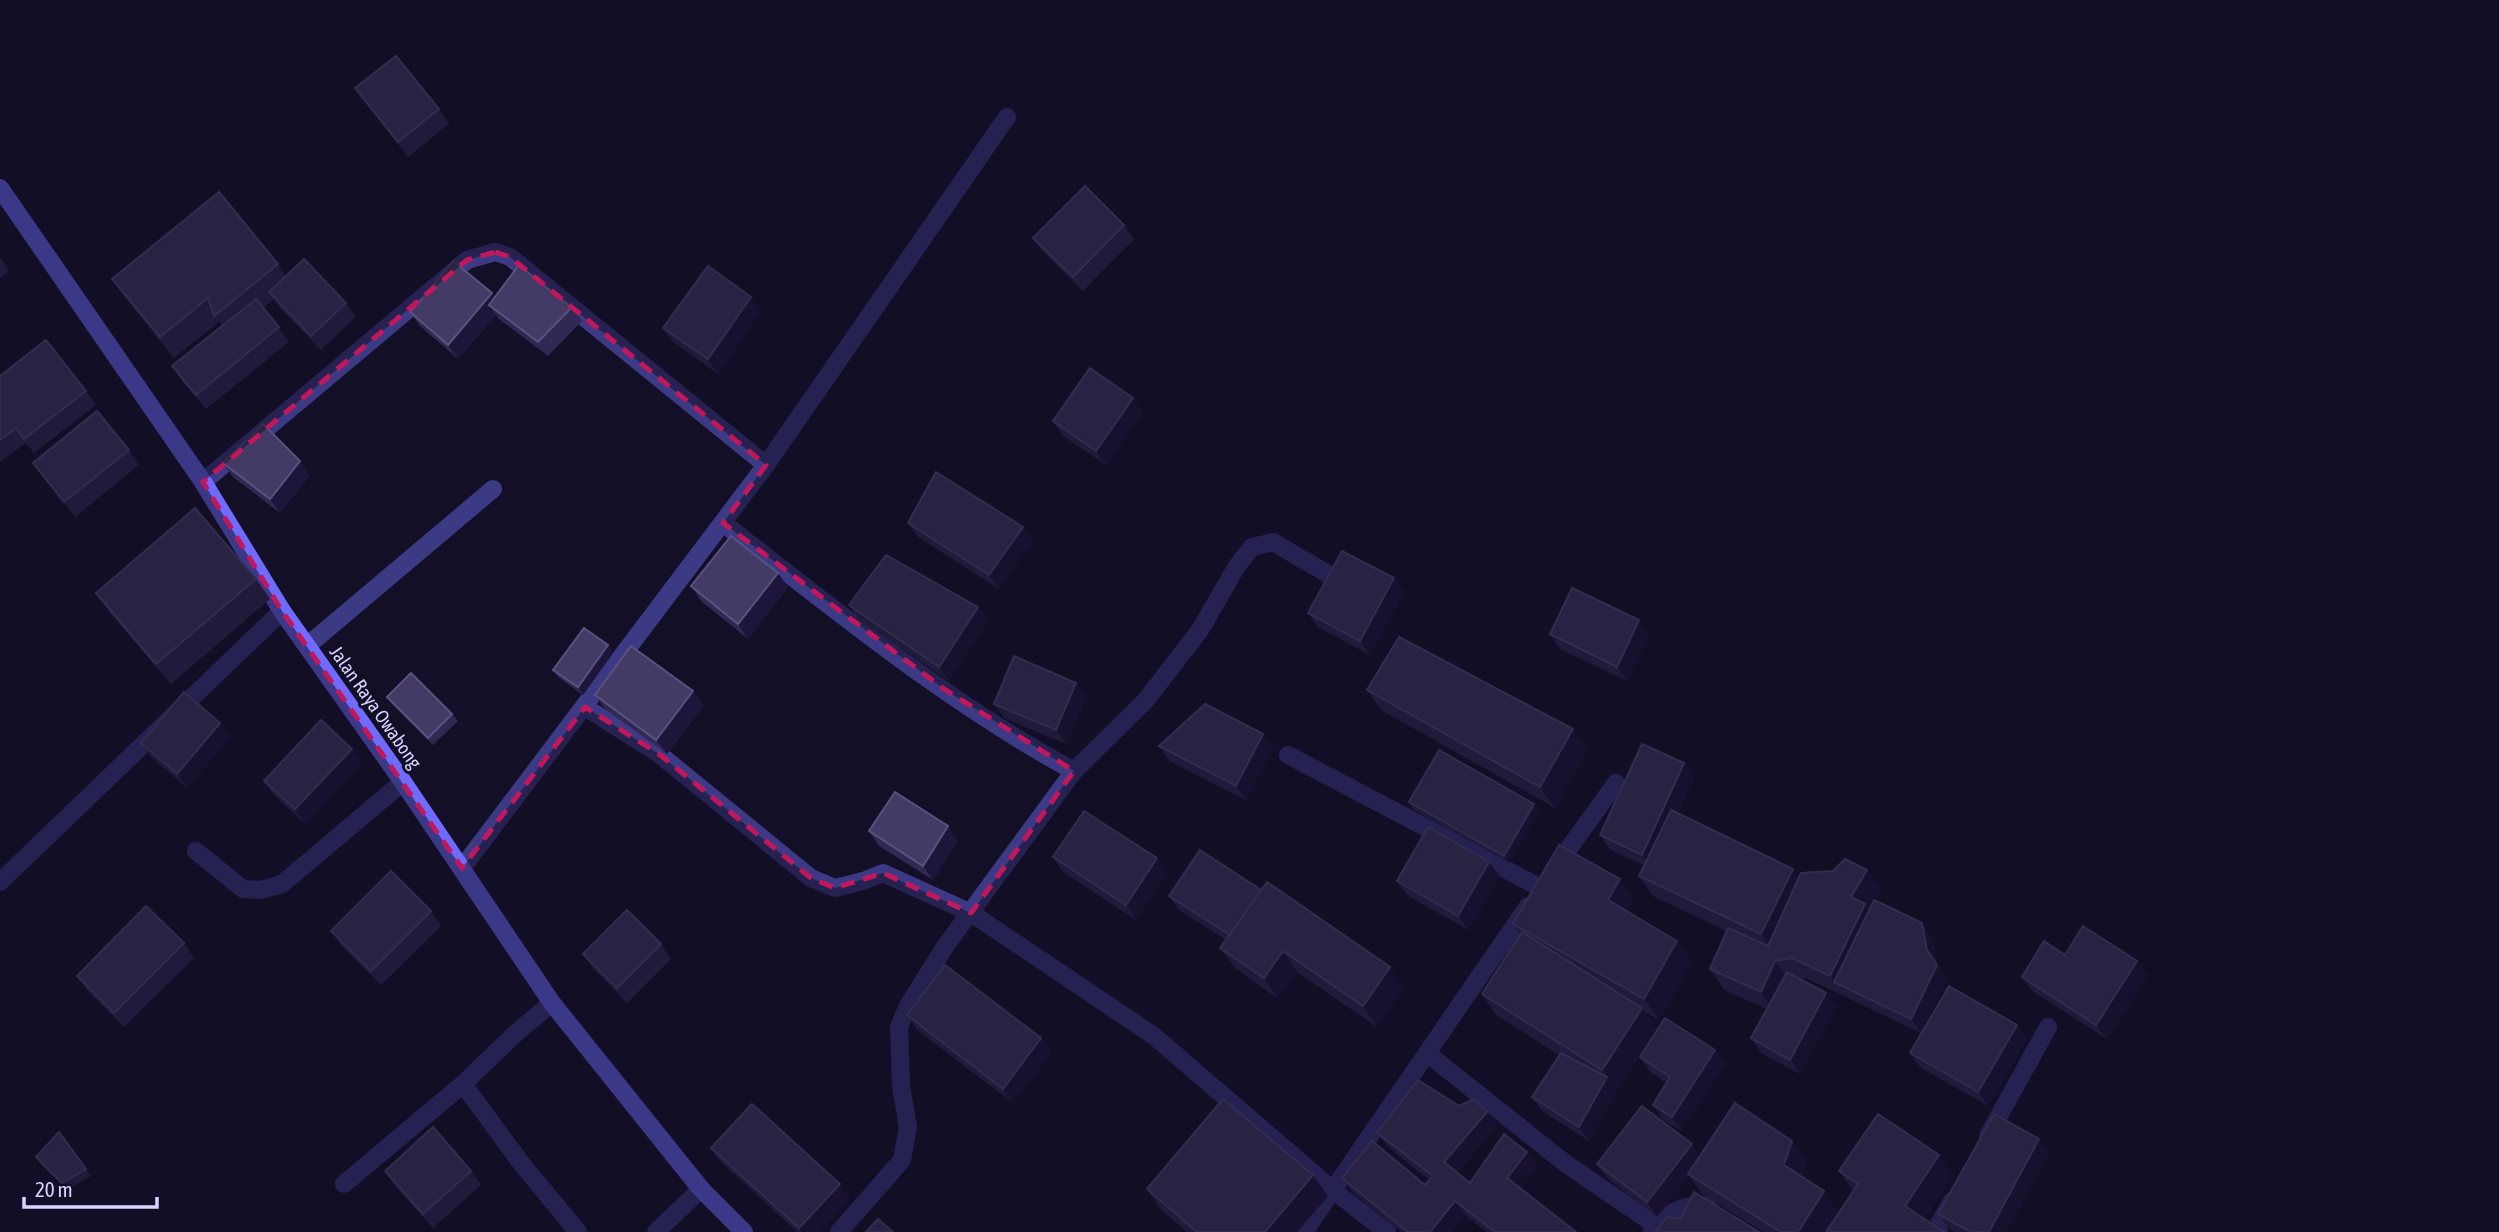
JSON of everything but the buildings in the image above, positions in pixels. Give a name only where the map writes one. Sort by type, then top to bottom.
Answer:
[{"type":"street","points":[[462,868],[723,523],[1007,117]]},
{"type":"street","name":"Jalan Raya Owabong","points":[[0,188],[203,482],[282,611],[403,782],[552,1003],[701,1189],[744,1232]]},
{"type":"street","points":[[203,482],[467,260],[495,252],[510,257],[765,465]]},
{"type":"street","points":[[307,646],[493,489]]},
{"type":"street","points":[[723,523],[861,629],[934,681],[1025,744],[1074,771]]},
{"type":"street","points":[[839,1232],[902,1160],[908,1127],[901,1086],[899,1027],[908,1006],[944,948],[1074,771],[1146,700],[1200,630],[1237,566],[1252,547],[1273,542],[1328,574]]},
{"type":"street","points":[[0,882],[282,611]]},
{"type":"street","points":[[585,707],[659,754],[811,878],[835,888],[883,873],[971,913],[1154,1037],[1334,1191],[1387,1232]]},
{"type":"street","points":[[1288,755],[1541,888]]},
{"type":"street","points":[[196,851],[243,889],[261,890],[282,884],[403,782]]},
{"type":"street","points":[[1304,1232],[1616,783]]},
{"type":"street","points":[[344,1184],[463,1084],[517,1032],[552,1003]]},
{"type":"street","points":[[1977,1156],[2048,1027]]},
{"type":"street","points":[[1428,1054],[1565,1163],[1654,1229],[1672,1211],[1694,1204],[1719,1208],[1729,1214]]},
{"type":"street","points":[[463,1084],[521,1163],[578,1232]]},
{"type":"street","points":[[656,1232],[701,1189]]},
{"type":"street","points":[[1940,1232],[1938,1226],[1958,1191]]},
{"type":"highlighted area","points":[[495,252],[510,257],[766,465],[723,523],[944,689],[1074,771],[971,913],[883,873],[835,888],[811,878],[659,754],[585,707],[462,868],[282,611],[203,482],[467,260]]}]
